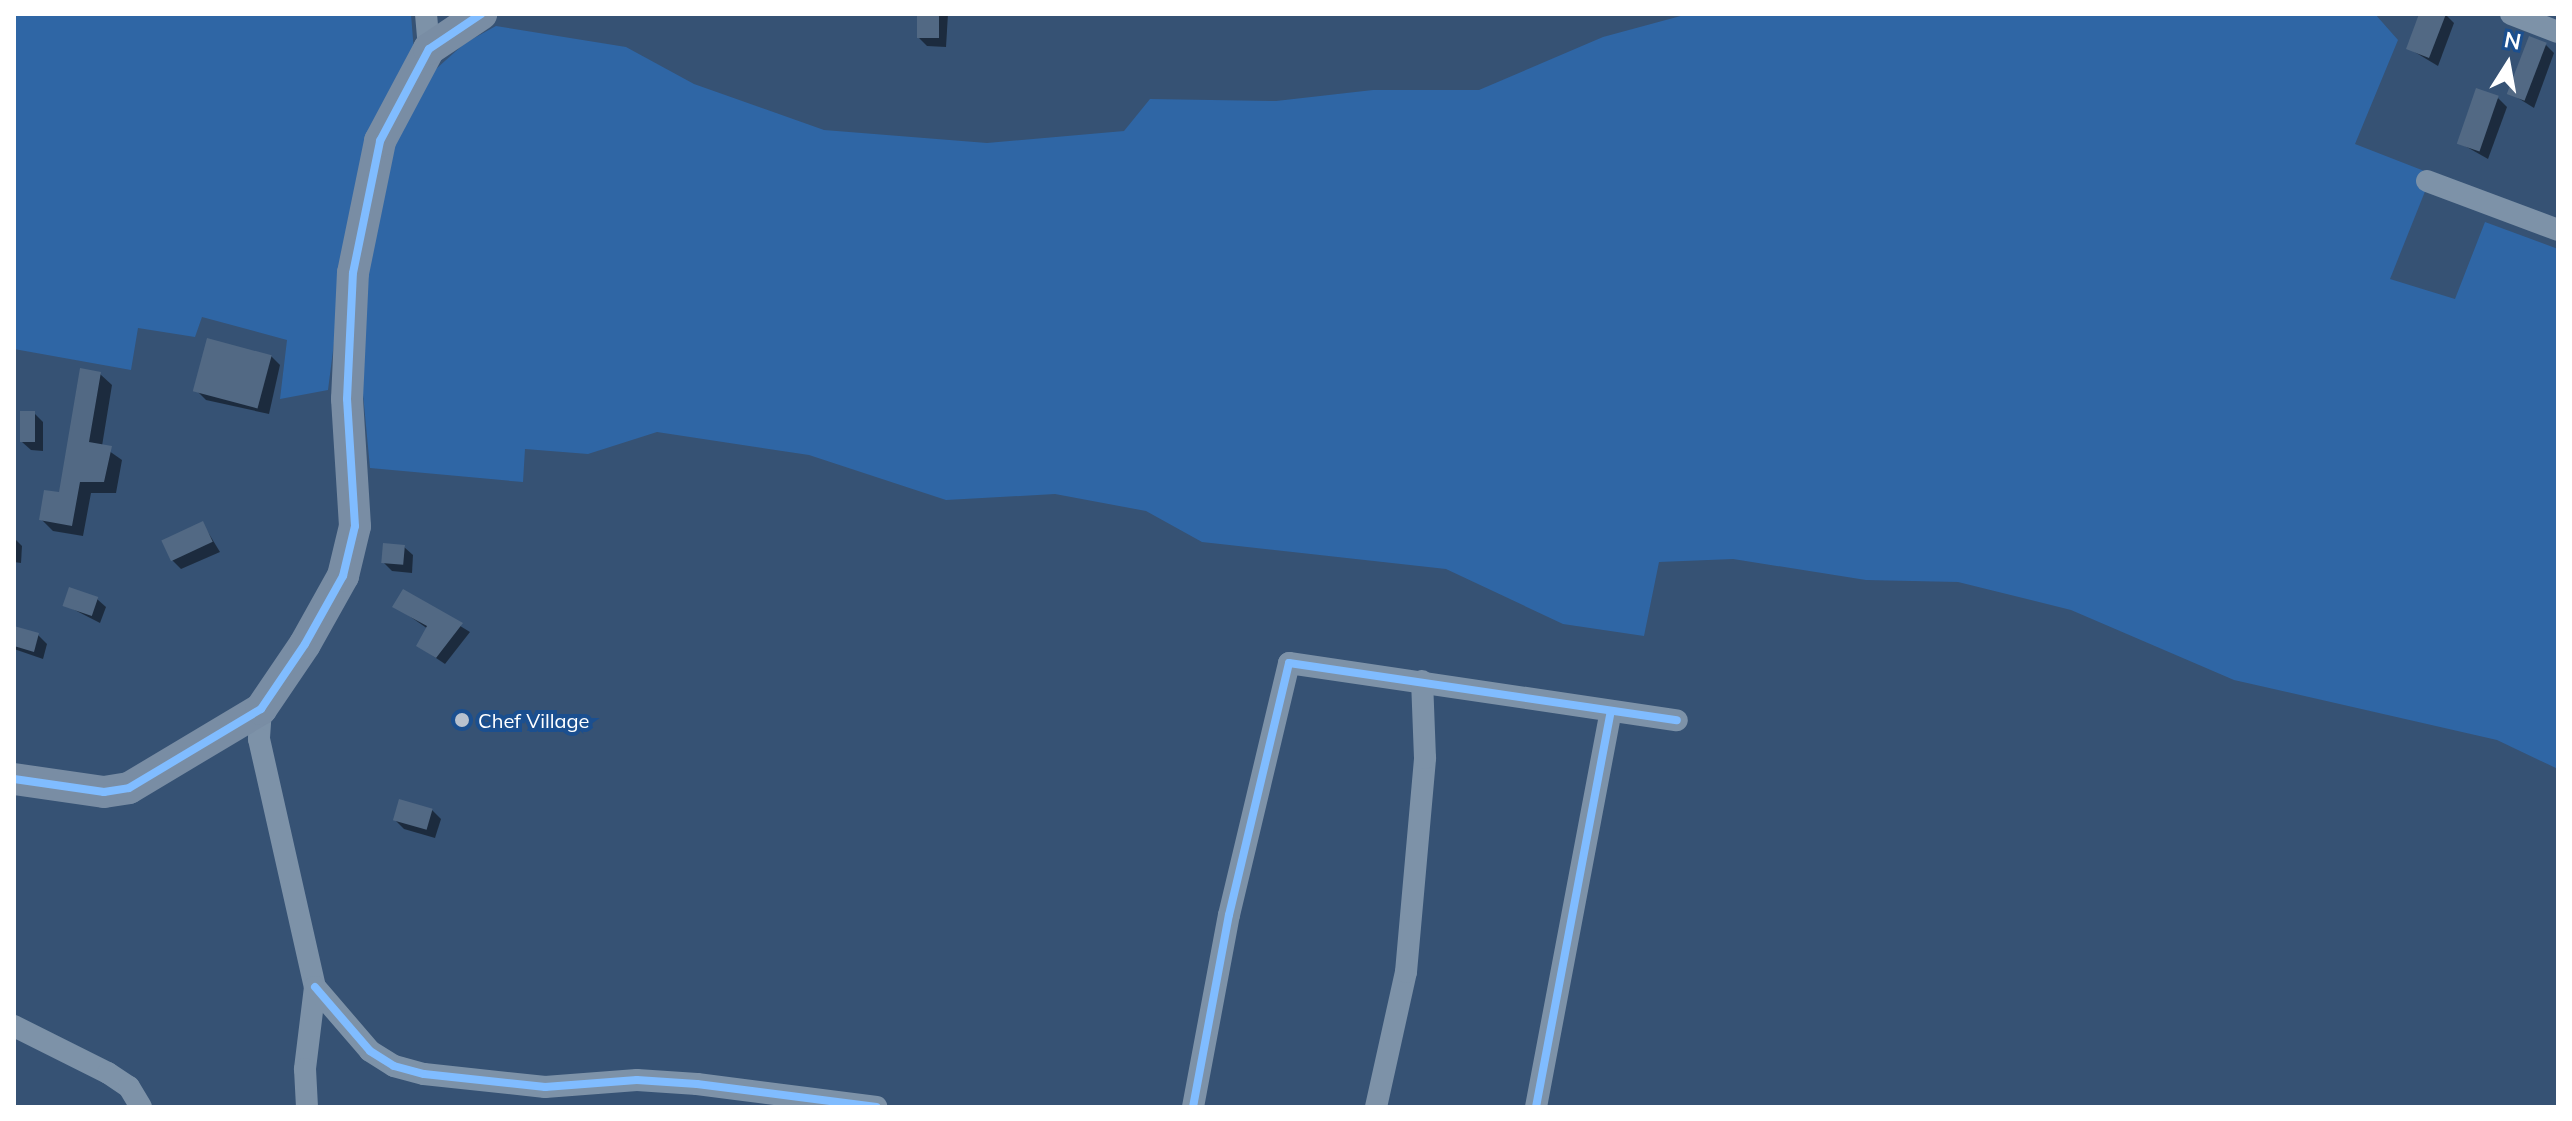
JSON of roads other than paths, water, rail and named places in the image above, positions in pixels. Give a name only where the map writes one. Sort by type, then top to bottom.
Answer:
[{"type":"street","points":[[426,14],[429,49]]},
{"type":"street","points":[[14,779],[104,792],[129,788],[261,709],[328,604],[351,549],[355,526],[347,399],[359,234],[380,141],[429,49],[481,14]]},
{"type":"street","points":[[2511,14],[2558,32]]},
{"type":"street","points":[[2427,181],[2558,230]]},
{"type":"street","points":[[1193,1107],[1283,671],[1289,663],[1299,661],[1610,714],[1677,720]]},
{"type":"street","points":[[1376,1107],[1406,972],[1425,758],[1422,681]]},
{"type":"street","points":[[261,709],[259,739],[315,987],[305,1069],[307,1107]]},
{"type":"street","points":[[1536,1107],[1610,714]]},
{"type":"street","points":[[315,987],[370,1051],[394,1066],[424,1074],[545,1087],[652,1081],[797,1103],[877,1107]]},
{"type":"street","points":[[14,1026],[108,1073],[129,1087],[141,1107]]},
{"type":"place","name":"Chef Village","points":[[462,720]]}]
